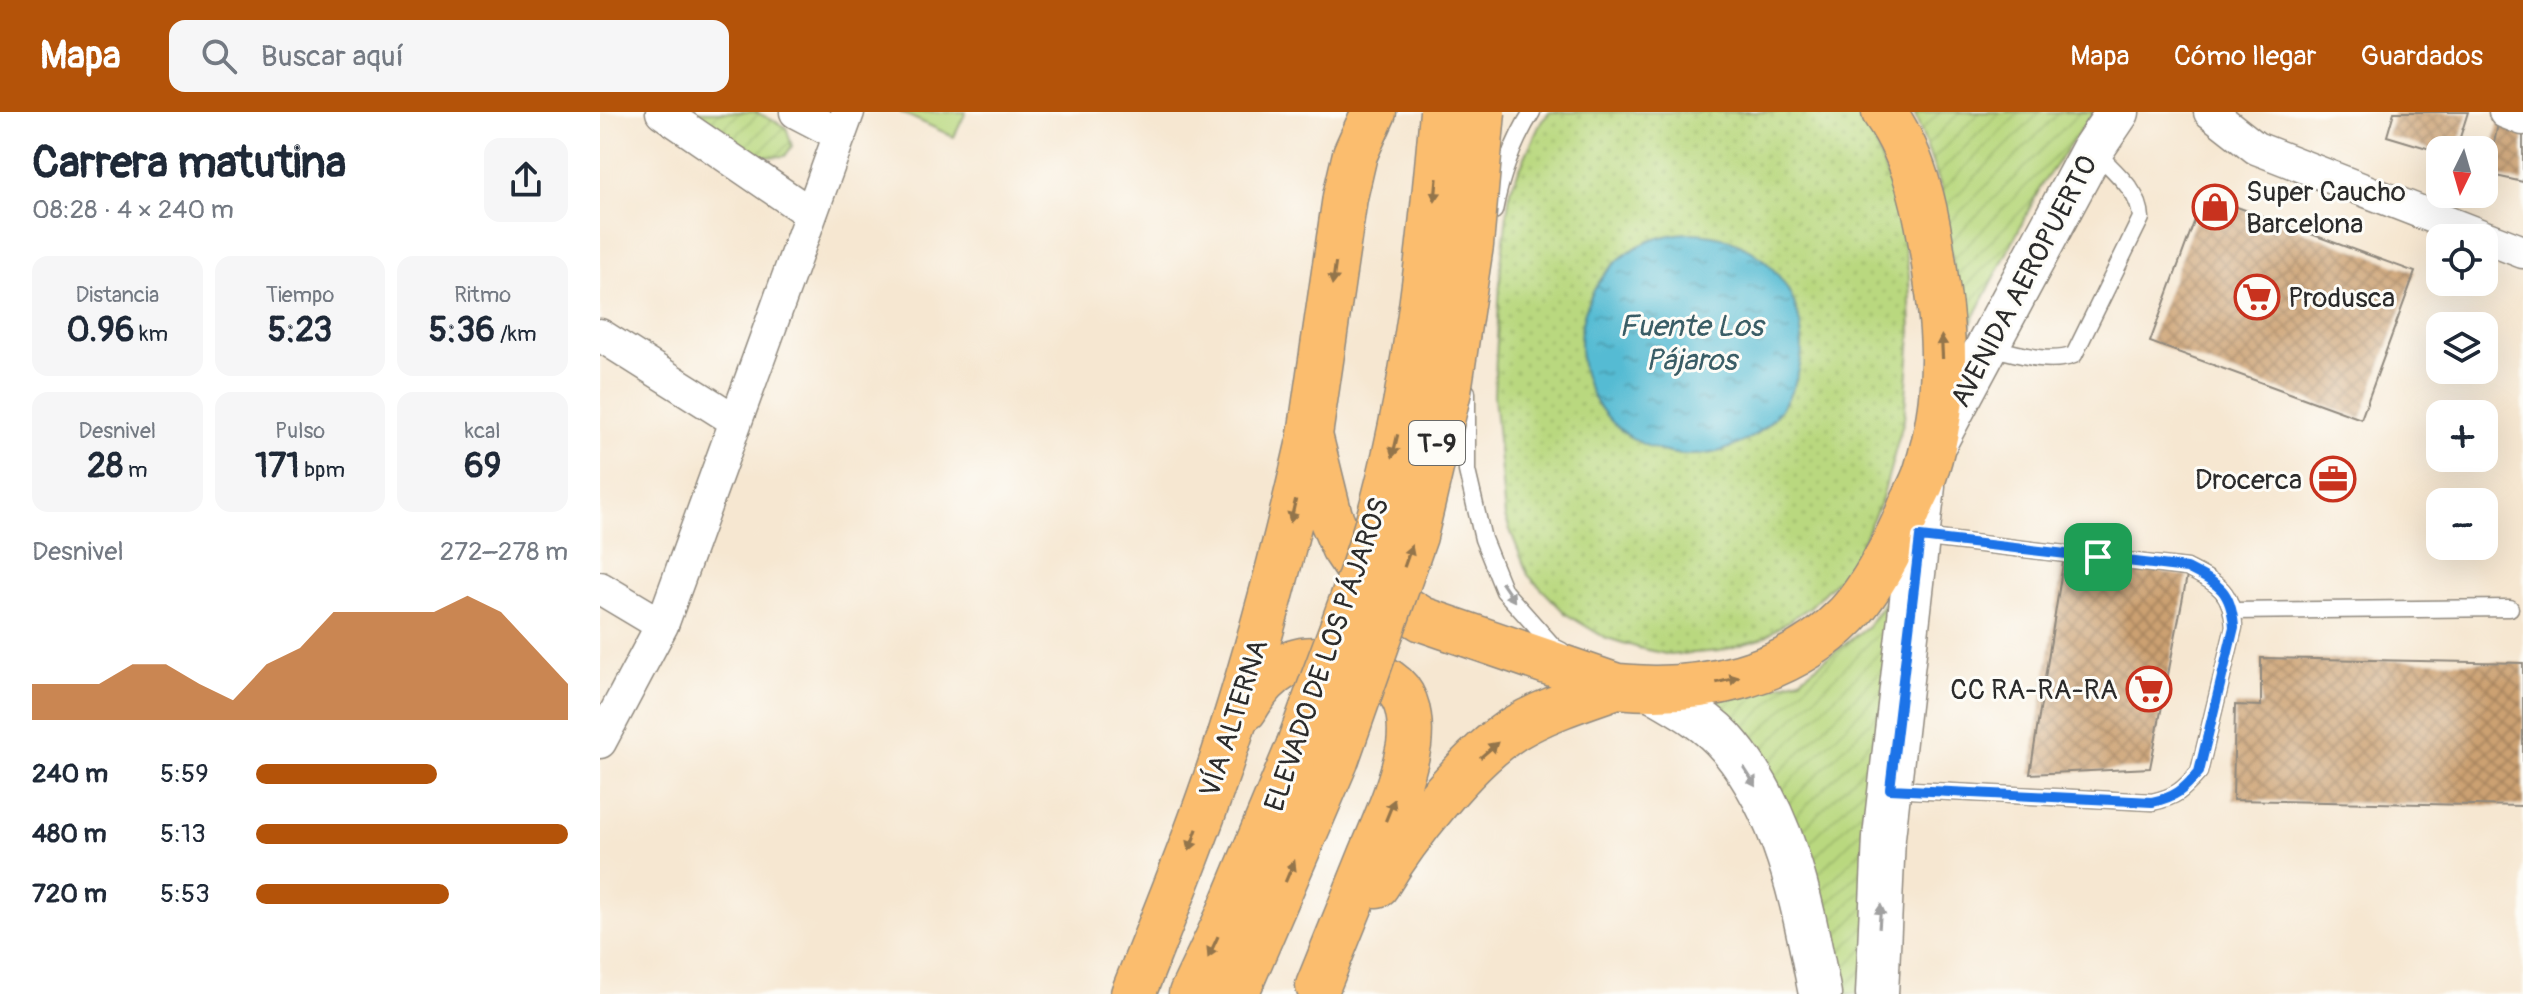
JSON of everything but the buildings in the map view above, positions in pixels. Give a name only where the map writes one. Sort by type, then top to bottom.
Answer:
[{"type":"highway","points":[[1345,197],[1347,112]]},
{"type":"highway","points":[[1345,197],[1355,154],[1374,112]]},
{"type":"highway","name":"ELEVADO DE LOS PÁJAROS","points":[[1236,994],[1317,754],[1377,524],[1409,384],[1431,241],[1442,112]]},
{"type":"highway","name":"ELEVADO DE LOS PÁJAROS","points":[[1191,994],[1226,920],[1317,754],[1415,536],[1449,391],[1471,245],[1483,112]]},
{"type":"highway","points":[[1315,990],[1381,880],[1445,791],[1513,730],[1550,710],[1634,687],[1698,687],[1738,679],[1781,662],[1817,640],[1848,614],[1894,545],[1928,463],[1940,403],[1943,358],[1931,233],[1916,176],[1884,112]]},
{"type":"highway","name":"VÍA ALTERNA","points":[[1133,994],[1231,735],[1289,528],[1310,435],[1345,197]]},
{"type":"highway","points":[[1310,435],[1330,516],[1343,547],[1370,587],[1422,619],[1634,687]]},
{"type":"highway","points":[[1231,735],[1257,687],[1275,670],[1311,658],[1352,664],[1385,681],[1400,692],[1409,714],[1409,742],[1397,792],[1315,990]]},
{"type":"street","points":[[662,112],[811,214]]},
{"type":"street","points":[[600,742],[662,625],[844,124],[796,112]]},
{"type":"street","name":"AVENIDA AEROPUERTO","points":[[1928,463],[2093,149],[2118,112]]},
{"type":"street","points":[[2210,112],[2256,148],[2523,252]]},
{"type":"street","points":[[2505,112],[2523,119]]},
{"type":"street","points":[[600,335],[736,421]]},
{"type":"street","points":[[1877,994],[1884,837],[1928,463]]},
{"type":"street","points":[[600,588],[662,625]]},
{"type":"street","points":[[1634,687],[1689,711],[1730,746],[1759,791],[1781,835],[1800,897],[1820,994]]},
{"type":"lane","points":[[1474,338],[1497,193],[1532,112]]},
{"type":"lane","points":[[1988,347],[2045,359],[2063,359],[2074,355],[2141,218],[2141,205],[2134,194],[2093,149]]},
{"type":"lane","points":[[1468,381],[1467,471],[1483,539],[1504,591],[1554,647],[1634,687]]},
{"type":"lane","points":[[1890,789],[2152,802],[2172,798],[2199,772],[2234,627],[2228,595],[2216,583],[2187,568],[1920,537]]},
{"type":"lane","points":[[2233,611],[2510,608]]},
{"type":"green space","points":[[691,112],[756,112],[786,127],[792,146],[785,156],[762,157]]},
{"type":"green space","points":[[900,112],[966,112],[954,137]]},
{"type":"green space","points":[[1550,112],[1858,112],[1872,134],[1897,205],[1909,275],[1911,335],[1904,419],[1882,499],[1851,566],[1810,607],[1761,639],[1720,651],[1670,655],[1639,648],[1604,637],[1566,614],[1528,575],[1505,517],[1494,395],[1501,264],[1510,190],[1541,122]]},
{"type":"green space","points":[[1914,112],[2094,112],[2042,184],[1964,337],[1941,187]]},
{"type":"green space","points":[[1903,575],[1868,994],[1835,994],[1703,699],[1745,695],[1800,679],[1868,626]]},
{"type":"water","name":"Fuente Los Pájaros","points":[[1691,233],[1713,235],[1733,242],[1753,252],[1769,266],[1783,282],[1793,302],[1800,322],[1800,366],[1793,386],[1783,406],[1769,422],[1753,436],[1733,446],[1713,453],[1691,455],[1669,453],[1649,446],[1629,436],[1613,422],[1599,406],[1589,386],[1582,366],[1580,344],[1582,322],[1589,302],[1599,282],[1613,266],[1629,252],[1649,242],[1669,235]]},
{"type":"place","name":"Super Caucho Barcelona","points":[[2215,207]]},
{"type":"place","name":"Produsca","points":[[2257,297]]},
{"type":"place","name":"Drocerca","points":[[2333,479]]},
{"type":"place","name":"CC RA-RA-RA","points":[[2149,689]]},
{"type":"route","points":[[1920,537],[2098,557],[2187,568],[2216,583],[2228,595],[2234,627],[2199,772],[2172,798],[2152,802],[1890,789],[1920,537]]}]
